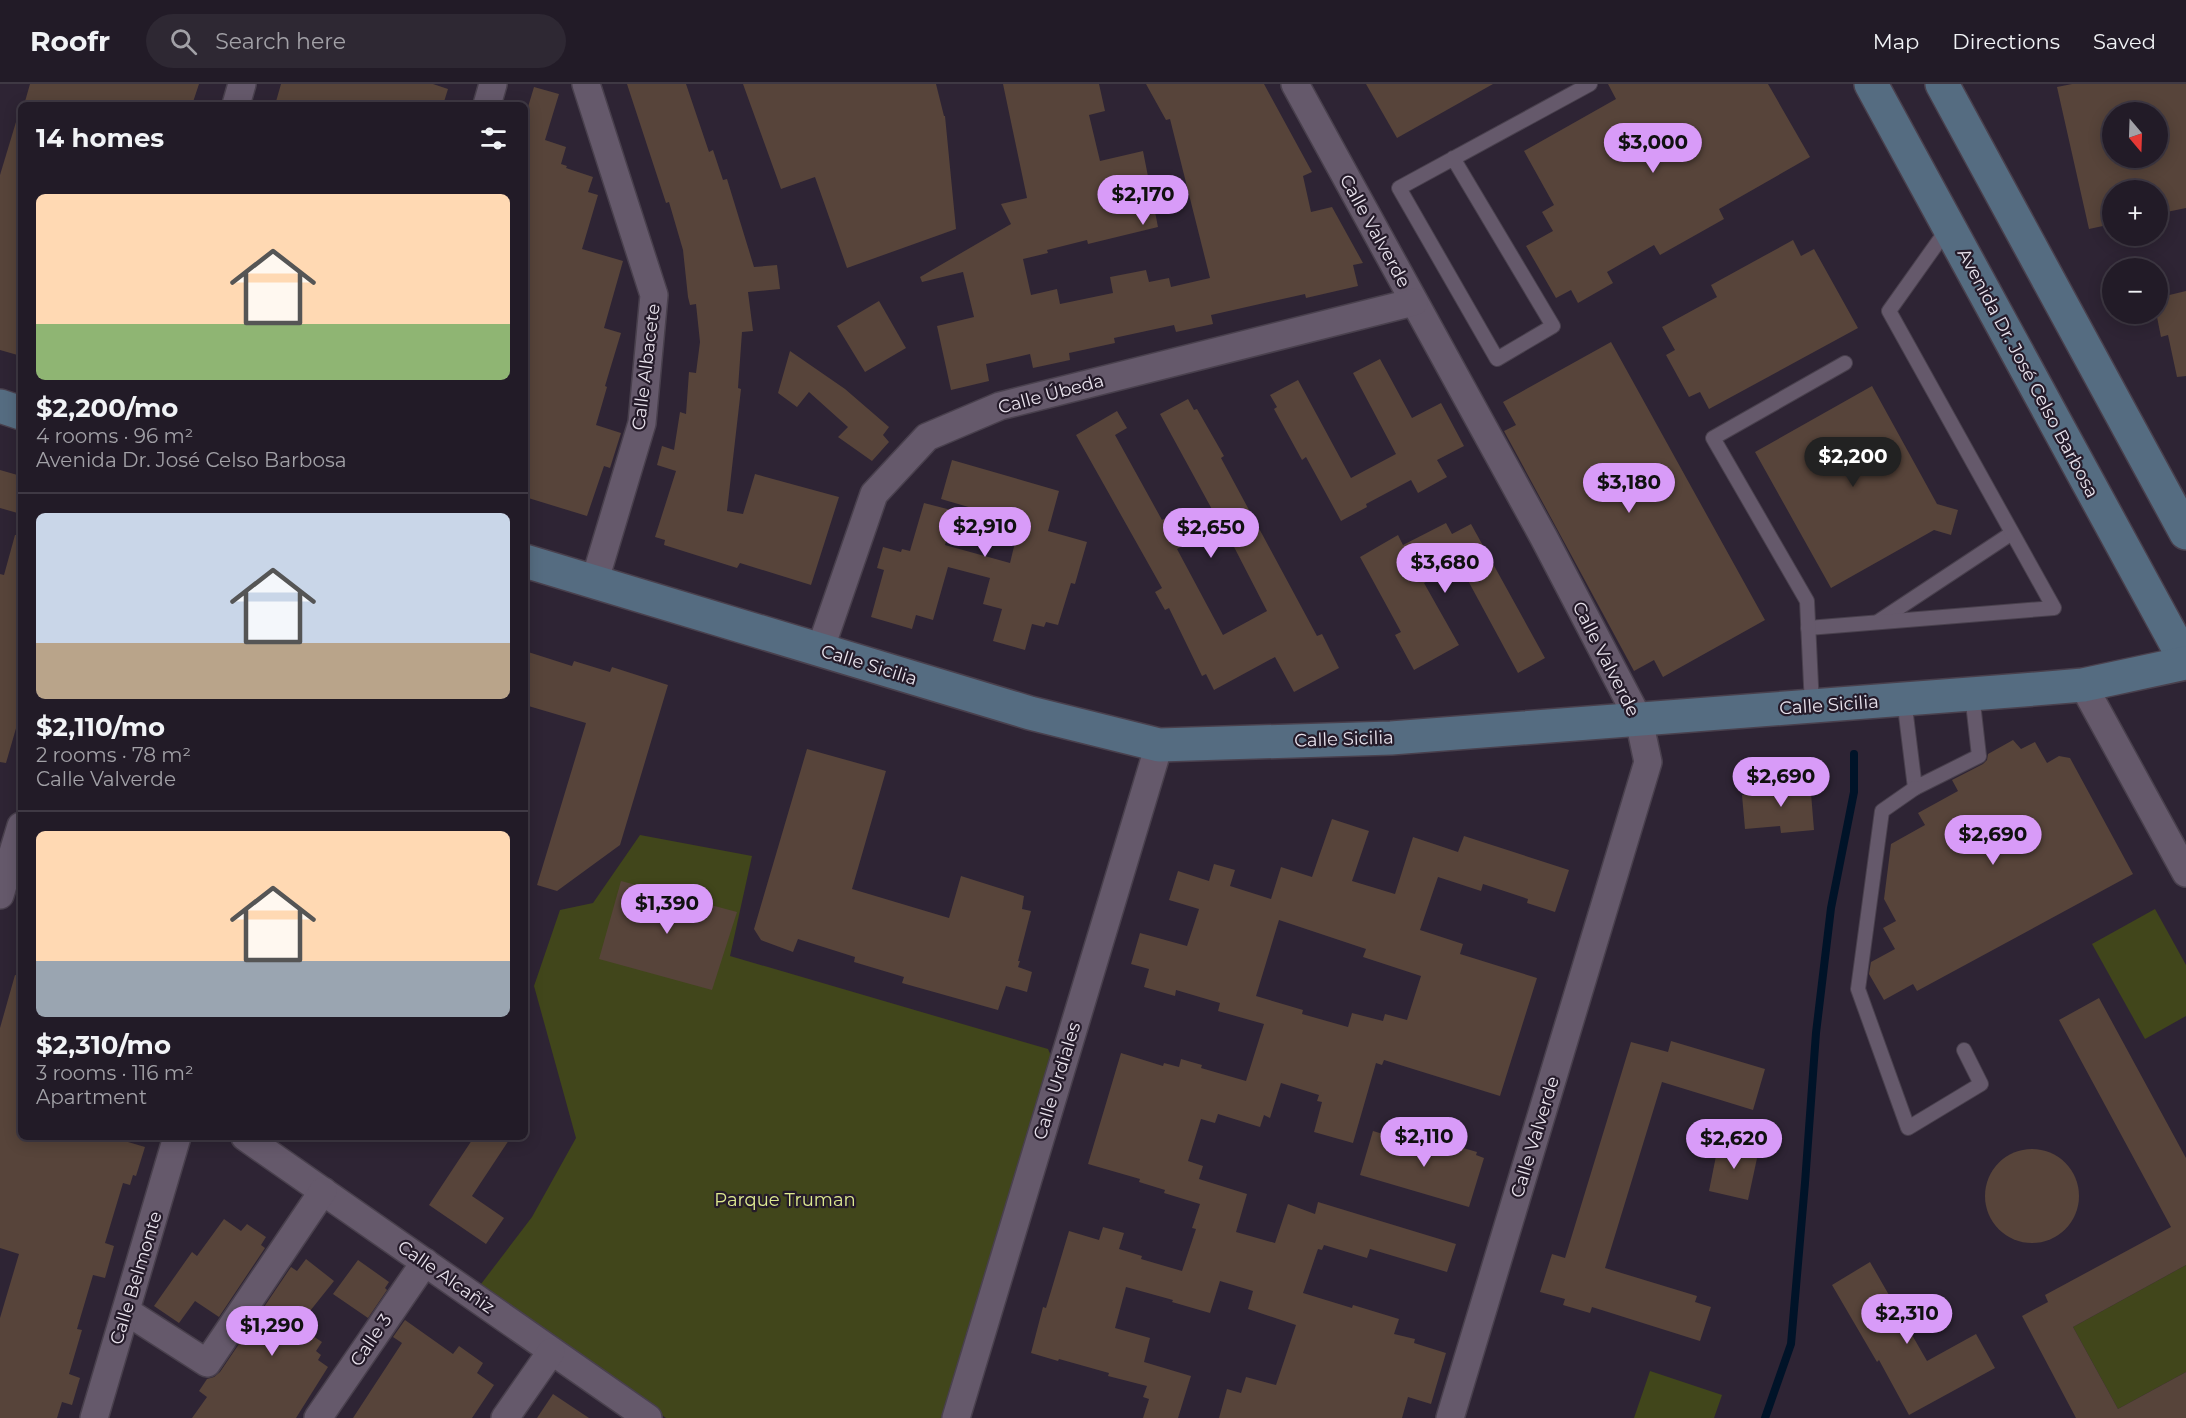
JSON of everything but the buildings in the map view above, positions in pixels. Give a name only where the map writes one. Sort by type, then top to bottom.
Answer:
[{"type":"street","points":[[237,102],[242,84]]},
{"type":"street","points":[[488,102],[493,84]]},
{"type":"street","name":"Calle Albacete","points":[[586,84],[654,295],[642,423],[594,583]]},
{"type":"street","name":"Calle Valverde","points":[[1295,84],[1544,538],[1638,720],[1648,762],[1450,1418]]},
{"type":"street","name":"Avenida Dr. José Celso Barbosa","points":[[1871,84],[2186,663]]},
{"type":"street","points":[[1942,84],[2186,533]]},
{"type":"street","name":"Calle Úbeda","points":[[820,650],[874,494],[927,437],[1000,406],[1414,302]]},
{"type":"street","points":[[0,406],[18,412]]},
{"type":"street","name":"Calle Sicilia","points":[[528,562],[1029,713],[1159,745],[1391,738],[1972,694],[2083,685],[2186,663]]},
{"type":"street","points":[[2083,685],[2186,873]]},
{"type":"street","name":"Calle Urdiales","points":[[956,1418],[1159,745]]},
{"type":"street","points":[[0,895],[18,836]]},
{"type":"street","name":"Calle Belmonte","points":[[94,1418],[176,1140]]},
{"type":"street","name":"Calle Alcañiz","points":[[249,1140],[648,1418]]},
{"type":"street","points":[[126,1311],[207,1363],[323,1191]]},
{"type":"street","name":"Calle 3","points":[[318,1418],[425,1262]]},
{"type":"street","points":[[505,1418],[551,1352]]},
{"type":"lane","points":[[1453,158],[1553,326],[1497,359],[1399,188],[1453,158],[1590,84]]},
{"type":"lane","points":[[1808,628],[2054,608],[1889,311],[1949,227]]},
{"type":"lane","points":[[1812,706],[1807,601],[1713,438],[1845,363]]},
{"type":"lane","points":[[1876,622],[2012,533]]},
{"type":"lane","points":[[1964,1050],[1981,1084],[1908,1128],[1858,989],[1882,811],[1916,788],[1979,756],[1972,694]]},
{"type":"lane","points":[[1904,699],[1916,788]]},
{"type":"green space","name":"Parque Truman","points":[[640,835],[752,856],[730,956],[1048,1049],[1056,1067],[945,1418],[666,1418],[478,1288],[532,1217],[576,1138],[534,986],[560,910],[593,903]]},
{"type":"green space","points":[[2155,909],[2186,965],[2186,1016],[2145,1039],[2092,944]]},
{"type":"green space","points":[[2186,1265],[2186,1372],[2118,1409],[2073,1327]]},
{"type":"green space","points":[[1650,1371],[1722,1395],[1714,1418],[1634,1418]]},
{"type":"waterway","points":[[1765,1418],[1791,1344],[1816,1033],[1831,908],[1854,792],[1854,754]]}]
